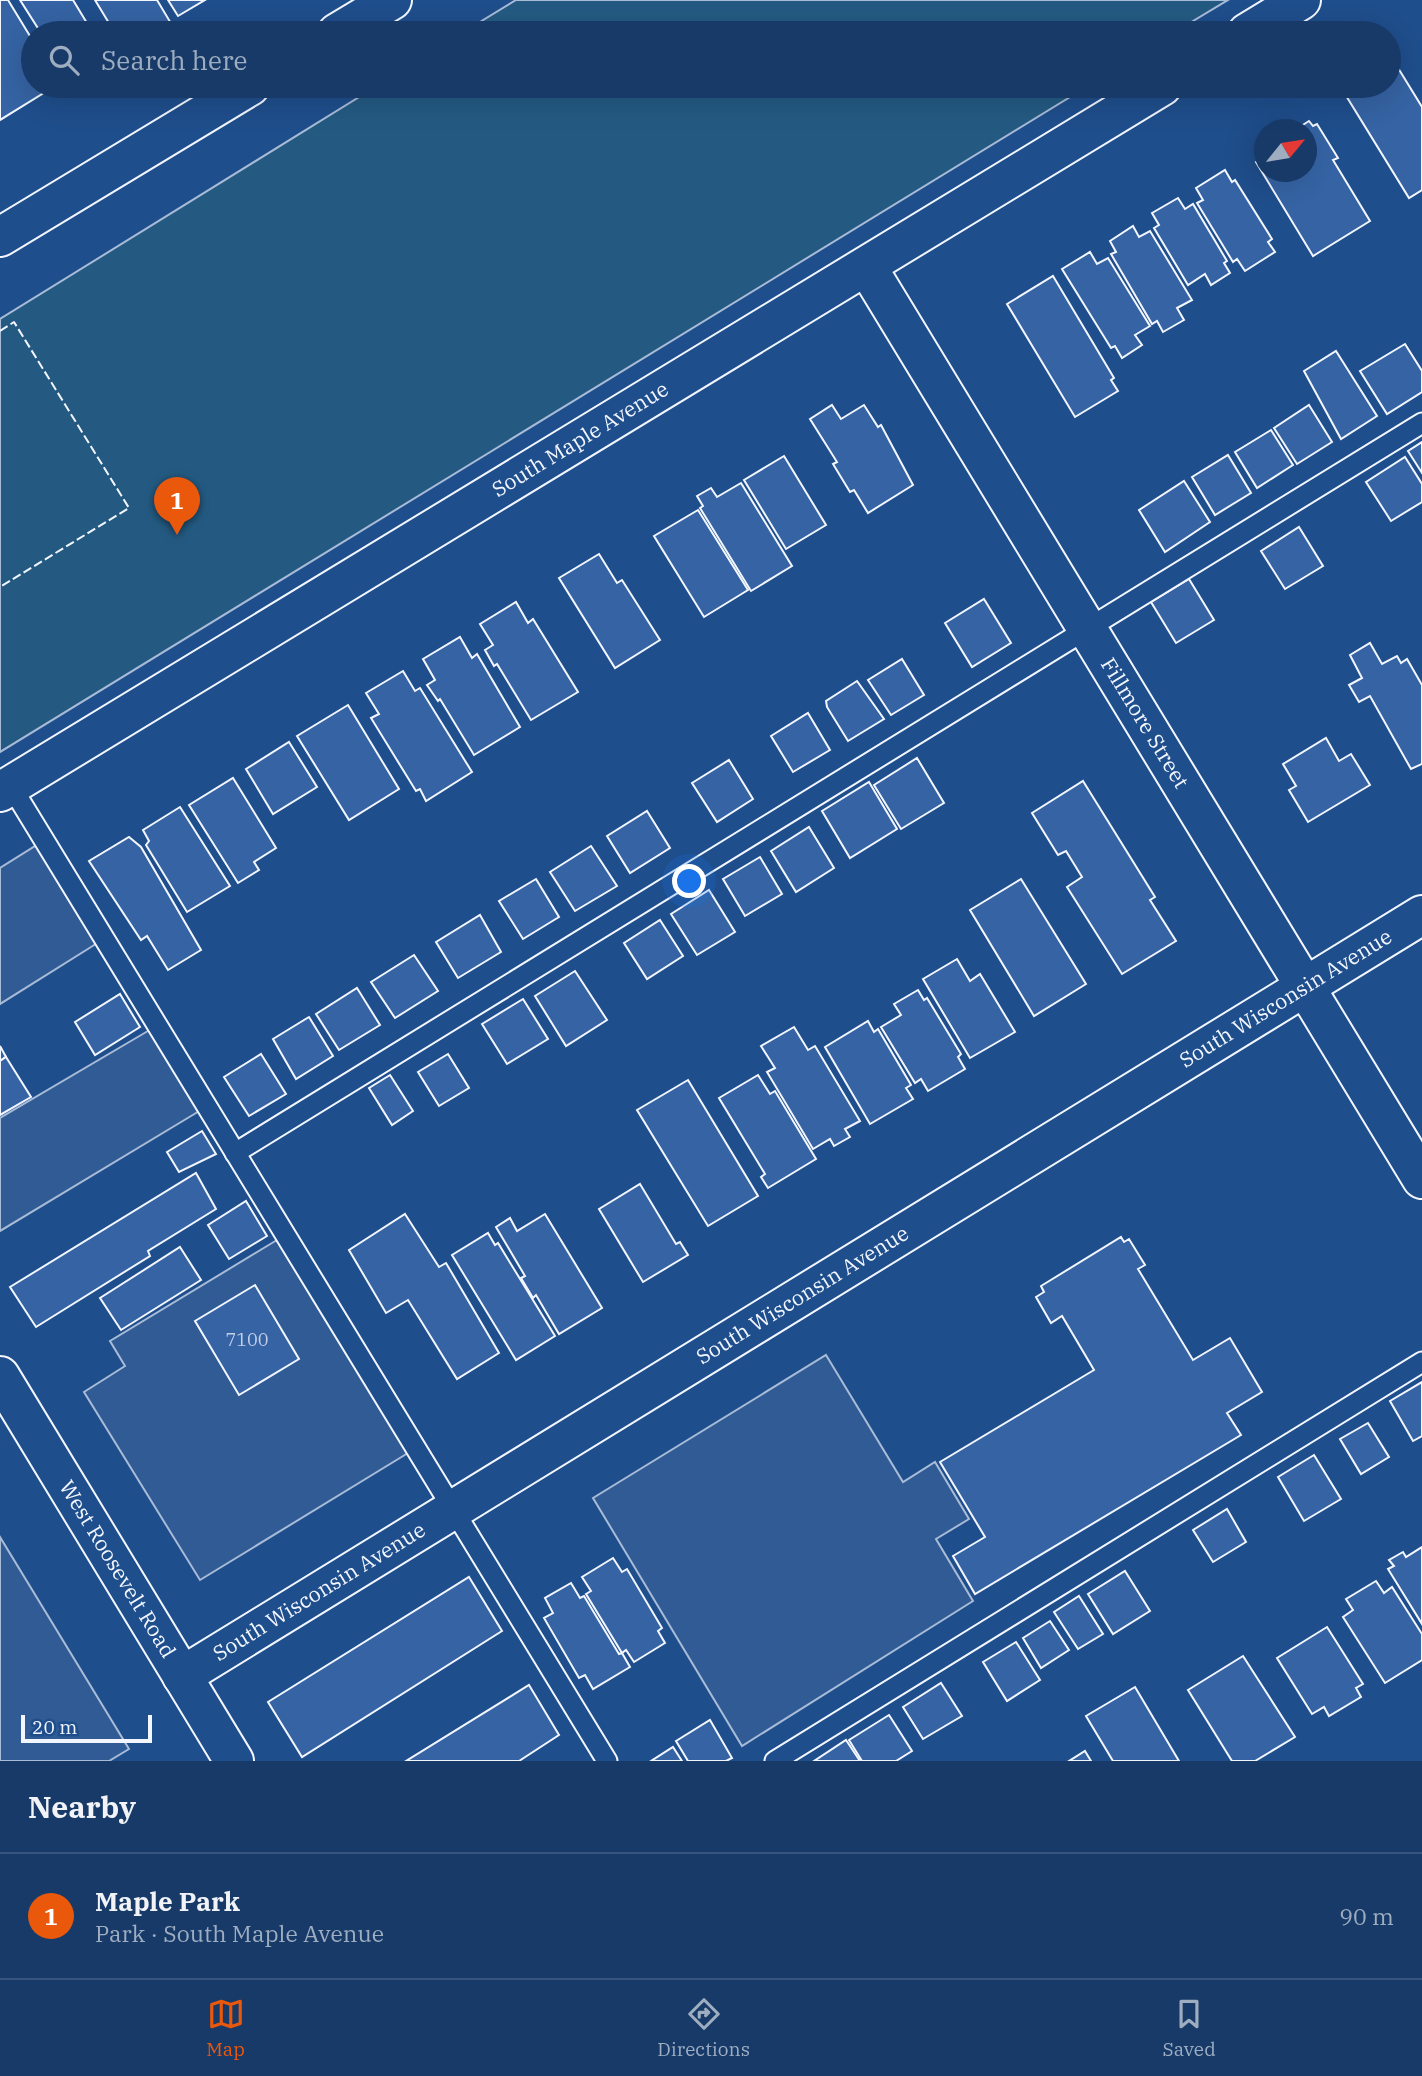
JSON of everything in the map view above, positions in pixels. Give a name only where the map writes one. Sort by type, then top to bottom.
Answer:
[{"type":"street","points":[[357,21],[392,0]]},
{"type":"street","points":[[1267,21],[1301,0]]},
{"type":"street","points":[[0,237],[230,98]]},
{"type":"street","name":"South Maple Avenue","points":[[5,789],[1142,98]]},
{"type":"street","name":"Fillmore Street","points":[[867,267],[1422,1179]]},
{"type":"street","name":"South Wisconsin Avenue","points":[[182,1676],[1422,915]]},
{"type":"street","name":"West Roosevelt Road","points":[[0,1376],[232,1760]]},
{"type":"lane","points":[[235,1153],[1422,423]]},
{"type":"lane","points":[[5,789],[235,1153],[607,1761]]},
{"type":"lane","points":[[775,1761],[1422,1362]]},
{"type":"shaded area","points":[[516,0],[1228,0],[1193,21],[482,21]]},
{"type":"shaded area","points":[[358,98],[1068,98],[0,752],[0,319]]},
{"type":"shaded area","points":[[40,843],[99,942],[0,1004],[0,868]]},
{"type":"shaded area","points":[[153,1028],[201,1110],[0,1231],[0,1118]]},
{"type":"shaded area","points":[[277,1240],[408,1453],[200,1580],[84,1392],[125,1366],[110,1341]]},
{"type":"shaded area","points":[[826,1355],[903,1482],[935,1462],[969,1519],[936,1539],[973,1601],[742,1746],[593,1498]]},
{"type":"shaded area","points":[[0,1537],[129,1749],[109,1761],[0,1761]]},
{"type":"building","points":[[0,0],[8,0],[21,21],[21,98],[36,98],[0,120]]},
{"type":"building","points":[[20,0],[73,0],[86,21],[33,21]]},
{"type":"building","points":[[95,0],[157,0],[170,21],[108,21]]},
{"type":"building","points":[[168,0],[205,0],[178,16]]},
{"type":"building","points":[[1401,73],[1422,107],[1422,190],[1409,198],[1347,98],[1401,98]]},
{"type":"building","points":[[1317,124],[1338,158],[1333,160],[1370,221],[1313,256],[1268,182],[1317,182]]},
{"type":"building","points":[[1225,170],[1232,182],[1235,180],[1272,239],[1268,242],[1275,252],[1245,271],[1237,259],[1233,262],[1197,203],[1203,200],[1196,188]]},
{"type":"building","points":[[1178,198],[1185,209],[1193,204],[1227,261],[1224,263],[1230,273],[1211,285],[1205,274],[1188,285],[1154,228],[1159,225],[1152,213]]},
{"type":"building","points":[[1133,226],[1139,237],[1150,231],[1192,300],[1177,308],[1184,320],[1163,332],[1157,321],[1152,324],[1111,254],[1116,252],[1110,241]]},
{"type":"building","points":[[1090,252],[1097,264],[1108,258],[1150,326],[1135,335],[1142,345],[1122,358],[1115,346],[1111,348],[1062,269]]},
{"type":"building","points":[[1053,276],[1114,378],[1111,380],[1118,391],[1075,417],[1007,304]]},
{"type":"building","points":[[1405,344],[1422,371],[1422,392],[1387,414],[1360,371]]},
{"type":"building","points":[[1336,351],[1377,416],[1341,439],[1304,371]]},
{"type":"building","points":[[832,405],[841,419],[864,405],[878,427],[881,425],[913,485],[868,513],[854,490],[850,492],[833,464],[837,462],[810,419]]},
{"type":"building","points":[[1309,405],[1332,442],[1297,464],[1274,428]]},
{"type":"building","points":[[1271,430],[1293,465],[1257,488],[1235,452]]},
{"type":"building","points":[[1422,442],[1422,473],[1408,451]]},
{"type":"building","points":[[1228,455],[1251,493],[1215,515],[1192,477]]},
{"type":"building","points":[[784,456],[826,525],[786,549],[744,480]]},
{"type":"building","points":[[1405,457],[1422,484],[1422,502],[1391,521],[1366,482]]},
{"type":"building","points":[[1184,481],[1210,522],[1165,552],[1139,510]]},
{"type":"building","points":[[741,483],[792,566],[751,591],[700,508],[703,506],[697,496],[711,488],[717,497]]},
{"type":"building","points":[[698,510],[748,590],[704,617],[654,536]]},
{"type":"building","points":[[1299,527],[1323,566],[1285,589],[1261,551]]},
{"type":"building","points":[[599,554],[617,583],[622,580],[660,640],[615,668],[559,578]]},
{"type":"building","points":[[1189,579],[1214,620],[1176,643],[1151,602]]},
{"type":"building","points":[[984,599],[1011,643],[972,667],[945,623]]},
{"type":"building","points":[[516,602],[528,623],[533,619],[578,692],[531,720],[497,664],[494,666],[485,650],[493,645],[480,624]]},
{"type":"building","points":[[460,637],[472,658],[477,654],[520,727],[474,755],[440,699],[438,701],[427,685],[435,680],[423,659]]},
{"type":"building","points":[[1370,643],[1382,664],[1397,656],[1401,663],[1407,659],[1422,685],[1422,764],[1411,769],[1370,696],[1359,702],[1349,685],[1362,678],[1350,655]]},
{"type":"building","points":[[902,659],[924,695],[891,715],[868,680]]},
{"type":"building","points":[[403,671],[415,691],[420,688],[472,772],[426,801],[420,789],[416,791],[371,718],[379,714],[366,693]]},
{"type":"building","points":[[857,681],[884,719],[848,741],[826,701]]},
{"type":"building","points":[[348,705],[399,789],[349,820],[297,736]]},
{"type":"building","points":[[808,713],[830,750],[793,772],[771,736]]},
{"type":"building","points":[[1326,738],[1339,761],[1351,754],[1370,785],[1308,822],[1289,790],[1296,786],[1283,764]]},
{"type":"building","points":[[289,742],[317,787],[273,814],[246,769]]},
{"type":"building","points":[[917,758],[944,803],[901,829],[874,785]]},
{"type":"building","points":[[729,760],[753,799],[717,822],[692,783]]},
{"type":"building","points":[[233,778],[276,848],[254,862],[259,870],[238,883],[189,805]]},
{"type":"building","points":[[1083,781],[1155,897],[1150,900],[1176,941],[1122,974],[1067,887],[1082,877],[1066,851],[1058,855],[1032,813]]},
{"type":"building","points":[[869,782],[897,829],[850,858],[822,811]]},
{"type":"building","points":[[180,807],[230,886],[187,912],[146,845],[149,841],[143,830]]},
{"type":"building","points":[[647,811],[670,848],[630,873],[607,836]]},
{"type":"building","points":[[809,827],[834,868],[796,892],[771,851]]},
{"type":"building","points":[[129,837],[141,847],[201,950],[168,970],[147,936],[141,940],[89,861]]},
{"type":"building","points":[[591,846],[617,886],[575,911],[550,872]]},
{"type":"building","points":[[760,857],[782,894],[745,916],[723,879]]},
{"type":"building","points":[[536,879],[559,917],[523,939],[499,901]]},
{"type":"building","points":[[1021,879],[1086,984],[1034,1016],[970,910]]},
{"type":"building","points":[[709,890],[735,932],[697,955],[671,914]]},
{"type":"building","points":[[480,915],[501,952],[458,978],[436,942]]},
{"type":"building","points":[[660,920],[683,956],[647,979],[624,943]]},
{"type":"building","points":[[414,955],[438,991],[395,1018],[371,982]]},
{"type":"building","points":[[957,959],[970,981],[980,974],[1015,1032],[970,1058],[923,979]]},
{"type":"building","points":[[575,971],[607,1020],[566,1046],[535,996]]},
{"type":"building","points":[[357,988],[380,1025],[339,1050],[316,1014]]},
{"type":"building","points":[[918,990],[924,1000],[927,998],[961,1054],[958,1057],[965,1069],[928,1091],[921,1079],[915,1083],[881,1027],[901,1015],[894,1004]]},
{"type":"building","points":[[120,994],[140,1027],[95,1055],[75,1022]]},
{"type":"building","points":[[523,999],[548,1039],[507,1064],[482,1024]]},
{"type":"building","points":[[309,1017],[333,1056],[296,1079],[273,1039]]},
{"type":"building","points":[[868,1021],[874,1032],[878,1029],[911,1085],[906,1088],[913,1099],[870,1124],[825,1047]]},
{"type":"building","points":[[794,1027],[808,1050],[815,1046],[860,1121],[845,1129],[850,1137],[834,1146],[830,1139],[813,1149],[767,1072],[775,1068],[761,1046]]},
{"type":"building","points":[[0,1046],[6,1057],[0,1061]]},
{"type":"building","points":[[261,1054],[286,1094],[249,1116],[224,1077]]},
{"type":"building","points":[[448,1054],[469,1088],[439,1106],[418,1072]]},
{"type":"building","points":[[6,1057],[31,1097],[0,1115],[0,1061]]},
{"type":"building","points":[[390,1075],[413,1111],[392,1125],[369,1088]]},
{"type":"building","points":[[758,1075],[770,1094],[775,1091],[816,1159],[768,1188],[761,1177],[765,1174],[719,1098]]},
{"type":"building","points":[[688,1080],[758,1196],[708,1226],[637,1110]]},
{"type":"building","points":[[202,1131],[216,1154],[179,1172],[167,1152]]},
{"type":"building","points":[[196,1173],[216,1209],[148,1251],[150,1256],[36,1327],[10,1287]]},
{"type":"building","points":[[640,1184],[676,1244],[680,1242],[688,1255],[643,1282],[599,1209]]},
{"type":"building","points":[[246,1201],[267,1236],[229,1259],[208,1225]]},
{"type":"building","points":[[405,1214],[439,1267],[446,1263],[499,1353],[457,1379],[408,1300],[386,1313],[349,1250]]},
{"type":"building","points":[[545,1214],[602,1308],[559,1334],[536,1295],[533,1298],[521,1278],[525,1276],[496,1227],[510,1218],[517,1231]]},
{"type":"building","points":[[488,1233],[495,1245],[498,1243],[555,1336],[516,1360],[452,1255]]},
{"type":"building","points":[[1121,1237],[1124,1242],[1129,1239],[1145,1265],[1138,1269],[1193,1360],[1230,1338],[1262,1392],[1227,1413],[1241,1435],[975,1594],[953,1556],[985,1537],[940,1462],[1094,1370],[1062,1316],[1051,1323],[1036,1297],[1044,1292],[1041,1286]]},
{"type":"building","points":[[180,1247],[201,1280],[121,1330],[100,1298]]},
{"type":"building","points":[[255,1285],[299,1359],[239,1395],[195,1321]]},
{"type":"building","points":[[1422,1382],[1422,1436],[1413,1441],[1390,1401]]},
{"type":"building","points":[[1368,1423],[1389,1457],[1361,1474],[1340,1439]]},
{"type":"building","points":[[1314,1455],[1341,1499],[1304,1521],[1278,1477]]},
{"type":"building","points":[[1227,1509],[1246,1542],[1213,1562],[1193,1530]]},
{"type":"building","points":[[1422,1547],[1422,1624],[1388,1569],[1394,1566],[1389,1560],[1403,1552],[1406,1557]]},
{"type":"building","points":[[613,1558],[622,1572],[627,1569],[662,1628],[658,1631],[665,1643],[634,1662],[626,1650],[622,1653],[586,1594],[591,1591],[582,1577]]},
{"type":"building","points":[[1125,1571],[1150,1611],[1113,1634],[1088,1594]]},
{"type":"building","points":[[469,1577],[502,1631],[302,1757],[268,1702]]},
{"type":"building","points":[[1376,1581],[1384,1593],[1392,1587],[1422,1634],[1422,1660],[1385,1683],[1343,1617],[1353,1610],[1346,1599]]},
{"type":"building","points":[[571,1583],[580,1598],[584,1596],[619,1654],[622,1653],[630,1667],[593,1689],[585,1675],[579,1678],[544,1618],[553,1613],[545,1598]]},
{"type":"building","points":[[1079,1596],[1103,1634],[1078,1649],[1054,1612]]},
{"type":"building","points":[[1050,1621],[1069,1650],[1041,1668],[1023,1638]]},
{"type":"building","points":[[1327,1627],[1363,1684],[1356,1688],[1361,1697],[1329,1716],[1324,1707],[1312,1714],[1277,1658]]},
{"type":"building","points":[[1016,1642],[1040,1680],[1007,1701],[983,1662]]},
{"type":"building","points":[[1243,1656],[1295,1737],[1255,1761],[1232,1761],[1188,1690]]},
{"type":"building","points":[[941,1683],[962,1716],[923,1739],[903,1707]]},
{"type":"building","points":[[529,1685],[559,1735],[519,1761],[406,1761]]},
{"type":"building","points":[[1135,1687],[1179,1761],[1113,1761],[1086,1716]]},
{"type":"building","points":[[889,1715],[912,1751],[896,1761],[862,1761],[849,1740]]},
{"type":"building","points":[[710,1720],[732,1758],[726,1761],[688,1761],[676,1741]]},
{"type":"building","points":[[846,1740],[860,1761],[814,1761]]},
{"type":"building","points":[[673,1747],[682,1761],[651,1761]]},
{"type":"building","points":[[1085,1751],[1091,1761],[1069,1761]]},
{"type":"fence","points":[[0,331],[14,322],[129,508],[0,587]]},
{"type":"place","name":"Maple Park","points":[[177,535]]}]
